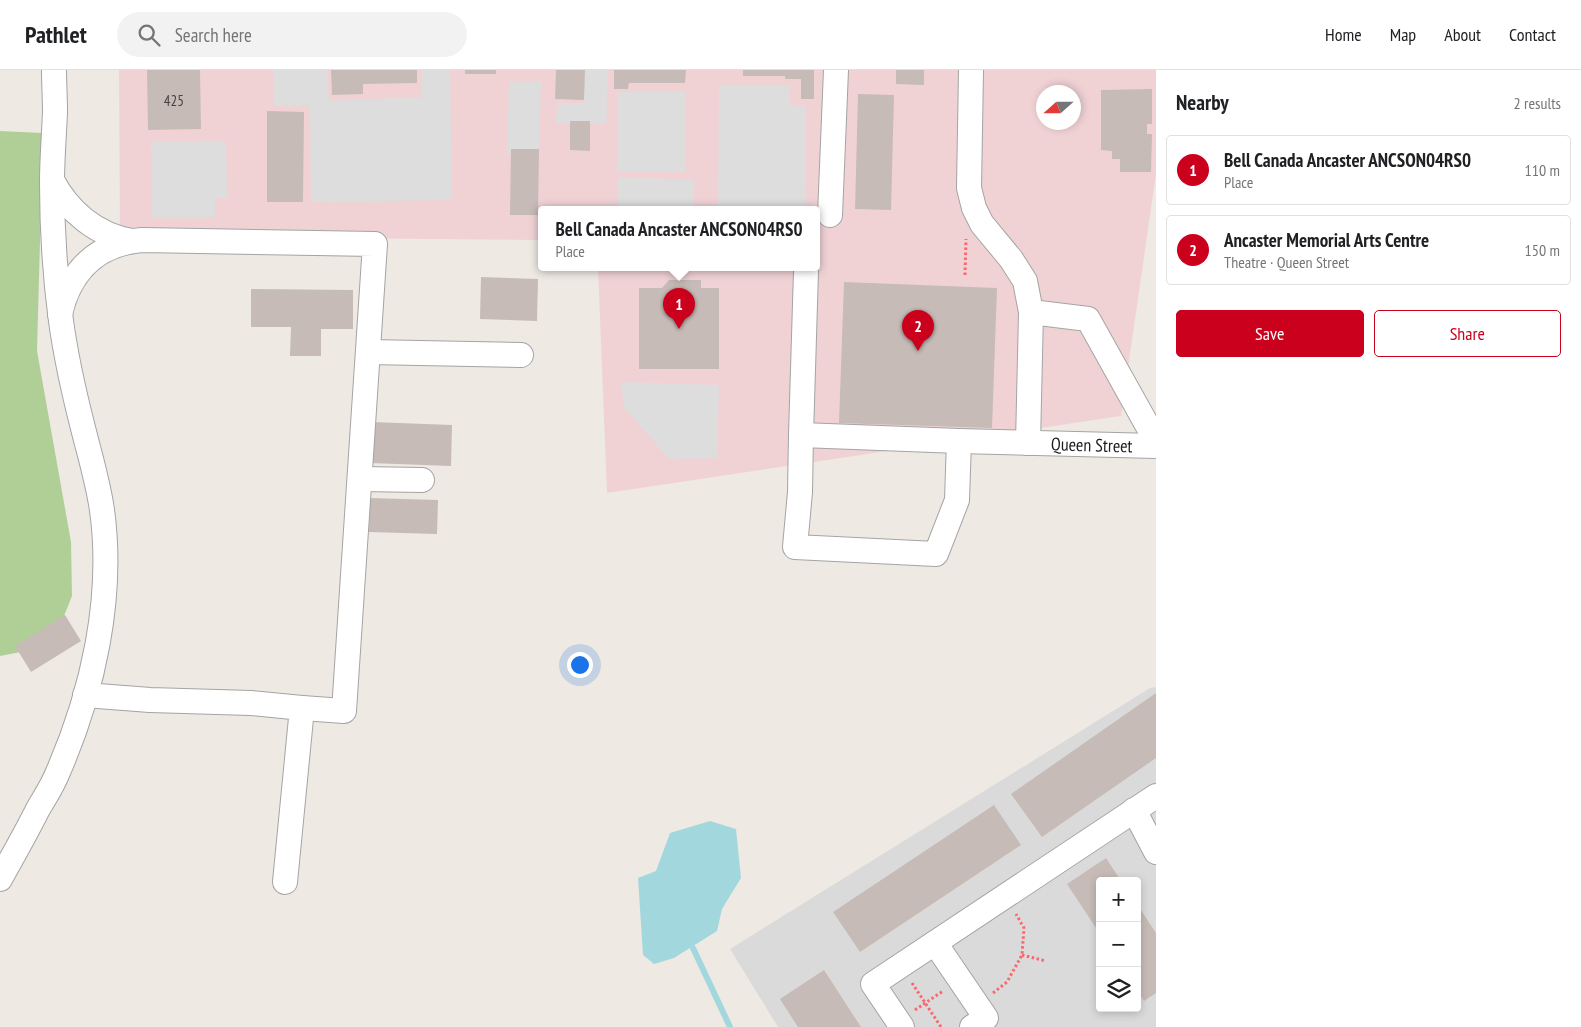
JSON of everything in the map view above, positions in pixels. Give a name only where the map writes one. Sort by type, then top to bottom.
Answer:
[{"type":"street","points":[[0,879],[58,774],[72,737],[85,695],[101,620],[105,581],[105,533],[98,485],[74,393],[60,314],[54,253],[52,180],[55,111],[54,70]]},
{"type":"street","points":[[830,215],[836,70]]},
{"type":"street","points":[[971,70],[969,188],[974,208],[982,224],[1011,259],[1025,281],[1031,312],[1028,443]]},
{"type":"street","points":[[52,180],[69,207],[87,222],[107,233],[132,241]]},
{"type":"street","points":[[60,314],[67,290],[84,266],[108,248],[132,241],[375,244],[361,478],[344,710],[252,703],[150,700],[85,695]]},
{"type":"street","points":[[806,271],[800,492],[795,547],[936,554],[957,500],[959,441]]},
{"type":"street","points":[[1031,312],[1088,319],[1156,441]]},
{"type":"street","points":[[368,352],[521,355]]},
{"type":"street","name":"Queen Street","points":[[801,435],[1156,446]]},
{"type":"street","points":[[361,478],[422,480]]},
{"type":"street","points":[[285,882],[302,708]]},
{"type":"street","points":[[900,1024],[873,984],[1156,796]]},
{"type":"street","points":[[1134,810],[1156,852]]},
{"type":"street","points":[[935,943],[960,980],[974,1016]]},
{"type":"path","points":[[974,1016],[1007,982],[1022,955],[1024,928],[1006,896]]},
{"type":"path","points":[[1022,955],[1046,961]]},
{"type":"path","points":[[900,966],[941,1027]]},
{"type":"path","points":[[900,1024],[925,1003],[960,980]]},
{"type":"shaded area","points":[[119,70],[1156,70],[1156,174],[1121,416],[607,493],[598,271],[820,271],[820,206],[538,206],[538,240],[120,236]]},
{"type":"shaded area","points":[[273,70],[327,70],[329,101],[422,97],[421,70],[450,70],[452,200],[311,202],[310,105],[273,106]]},
{"type":"shaded area","points":[[584,70],[608,70],[606,124],[556,123],[557,103],[583,103]]},
{"type":"shaded area","points":[[509,81],[541,81],[539,155],[507,154]]},
{"type":"shaded area","points":[[719,86],[789,86],[790,105],[806,105],[805,206],[718,206]]},
{"type":"shaded area","points":[[617,92],[685,92],[685,171],[618,171]]},
{"type":"shaded area","points":[[151,141],[226,141],[227,198],[215,198],[215,217],[152,217]]},
{"type":"shaded area","points":[[618,177],[694,180],[694,206],[617,206]]},
{"type":"shaded area","points":[[621,382],[719,385],[717,458],[669,459],[624,407]]},
{"type":"shaded area","points":[[1156,687],[1156,1027],[778,1027],[730,949],[1150,688]]},
{"type":"green space","points":[[0,131],[43,133],[37,351],[71,542],[72,596],[58,631],[31,650],[0,656]]},
{"type":"water","points":[[710,821],[736,829],[741,878],[722,909],[717,931],[674,958],[654,964],[643,955],[638,878],[656,871],[670,833]]},
{"type":"building","points":[[147,70],[200,70],[201,129],[148,130]]},
{"type":"building","points":[[331,70],[417,70],[417,83],[363,84],[363,94],[332,95]]},
{"type":"building","points":[[465,70],[496,70],[496,74],[465,74]]},
{"type":"building","points":[[556,70],[585,70],[584,100],[555,99]]},
{"type":"building","points":[[614,70],[686,70],[685,83],[629,83],[628,89],[614,89]]},
{"type":"building","points":[[743,70],[814,70],[814,99],[801,99],[801,79],[785,79],[785,76],[743,76]]},
{"type":"building","points":[[896,70],[924,70],[924,85],[896,84]]},
{"type":"building","points":[[1152,89],[1152,124],[1147,124],[1147,134],[1152,134],[1151,172],[1120,172],[1120,159],[1112,159],[1112,151],[1101,150],[1101,90]]},
{"type":"building","points":[[858,94],[894,95],[891,210],[855,209]]},
{"type":"building","points":[[267,111],[304,112],[303,202],[267,202]]},
{"type":"building","points":[[570,121],[590,121],[590,151],[570,150]]},
{"type":"building","points":[[511,149],[539,149],[538,215],[510,215]]},
{"type":"building","points":[[481,277],[538,279],[537,321],[480,319]]},
{"type":"building","points":[[669,280],[701,280],[701,288],[719,288],[719,369],[639,369],[639,288],[662,288]]},
{"type":"building","points":[[844,282],[997,288],[992,428],[839,423]]},
{"type":"building","points":[[251,289],[353,290],[353,329],[321,329],[321,356],[290,356],[291,327],[251,327]]},
{"type":"building","points":[[371,422],[452,425],[451,466],[370,463]]},
{"type":"building","points":[[370,498],[438,500],[437,534],[369,532]]},
{"type":"building","points":[[65,615],[81,641],[31,672],[15,646]]},
{"type":"building","points":[[1156,693],[1156,758],[1042,837],[1011,794]]},
{"type":"building","points":[[994,805],[1021,845],[860,952],[833,912]]},
{"type":"building","points":[[1106,858],[1118,877],[1096,877],[1096,928],[1067,884]]},
{"type":"building","points":[[1141,910],[1156,933],[1156,993],[1144,1001],[1141,996]]},
{"type":"building","points":[[824,970],[861,1027],[798,1027],[780,999]]},
{"type":"waterway","points":[[693,948],[730,1027]]},
{"type":"place","name":"Bell Canada Ancaster ANCSON04RS0","points":[[679,329]]},
{"type":"place","name":"Ancaster Memorial Arts Centre","points":[[918,351]]}]
